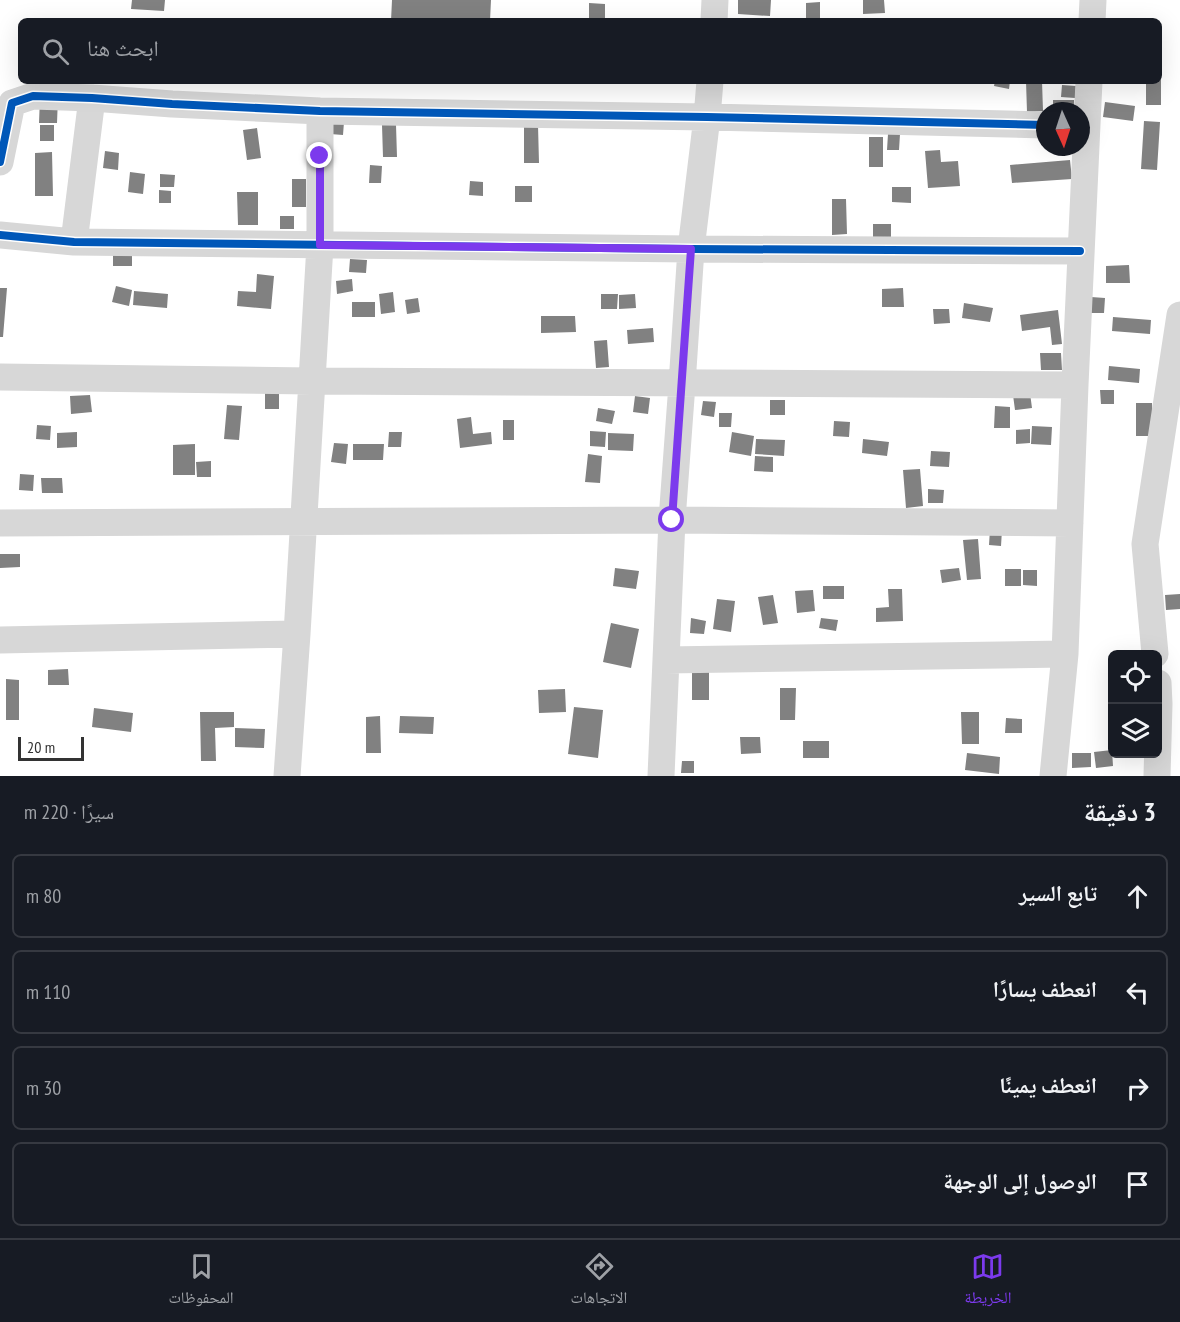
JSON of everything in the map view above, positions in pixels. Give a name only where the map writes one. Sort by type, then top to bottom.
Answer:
[{"type":"street","points":[[714,18],[716,0]]},
{"type":"street","points":[[1092,18],[1093,0]]},
{"type":"street","points":[[661,776],[672,520],[691,249],[710,84]]},
{"type":"street","points":[[1087,102],[1089,84]]},
{"type":"street","points":[[0,162],[12,103],[33,96],[320,111],[1036,124]]},
{"type":"street","points":[[74,242],[92,98]]},
{"type":"street","points":[[286,776],[297,634],[320,245],[320,111]]},
{"type":"street","points":[[1053,776],[1065,654],[1083,156]]},
{"type":"street","points":[[0,235],[74,242],[1080,251]]},
{"type":"street","points":[[1155,650],[1145,544],[1180,315]]},
{"type":"street","points":[[0,377],[682,384],[1075,385]]},
{"type":"street","points":[[0,524],[672,520],[1070,523]]},
{"type":"street","points":[[0,640],[297,634]]},
{"type":"street","points":[[666,660],[1065,654]]},
{"type":"street","points":[[1157,776],[1159,704]]},
{"type":"building","points":[[132,0],[165,0],[164,11],[131,9]]},
{"type":"building","points":[[392,0],[491,0],[490,18],[391,18]]},
{"type":"building","points":[[738,0],[771,0],[770,16],[738,14]]},
{"type":"building","points":[[863,0],[884,0],[885,13],[863,14]]},
{"type":"building","points":[[820,2],[820,18],[806,18],[806,3]]},
{"type":"building","points":[[589,3],[605,4],[605,18],[589,18]]},
{"type":"building","points":[[994,84],[1010,84],[1009,89],[994,86]]},
{"type":"building","points":[[1026,84],[1042,84],[1043,102],[1036,102],[1036,111],[1027,112]]},
{"type":"building","points":[[1146,84],[1161,84],[1161,105],[1146,105]]},
{"type":"building","points":[[1062,85],[1076,86],[1075,98],[1061,97]]},
{"type":"building","points":[[40,97],[58,97],[57,123],[39,123]]},
{"type":"building","points":[[1053,100],[1074,100],[1074,102],[1053,102]]},
{"type":"building","points":[[1105,102],[1135,106],[1133,121],[1103,117]]},
{"type":"building","points":[[331,121],[344,122],[343,135],[330,134]]},
{"type":"building","points":[[1144,121],[1160,122],[1157,170],[1141,169]]},
{"type":"building","points":[[40,125],[54,125],[54,141],[40,141]]},
{"type":"building","points":[[382,125],[396,125],[397,157],[383,157]]},
{"type":"building","points":[[524,125],[538,125],[539,163],[524,163]]},
{"type":"building","points":[[257,128],[261,158],[247,160],[243,130]]},
{"type":"building","points":[[888,134],[900,134],[899,150],[887,150]]},
{"type":"building","points":[[869,137],[883,137],[883,167],[869,167]]},
{"type":"building","points":[[940,150],[941,162],[958,161],[960,186],[928,188],[925,151]]},
{"type":"building","points":[[105,151],[119,153],[118,170],[103,168]]},
{"type":"building","points":[[52,152],[53,196],[35,196],[35,153]]},
{"type":"building","points":[[1070,160],[1072,179],[1012,183],[1010,165]]},
{"type":"building","points":[[370,165],[382,166],[381,183],[369,183]]},
{"type":"building","points":[[130,172],[145,174],[143,194],[128,192]]},
{"type":"building","points":[[160,174],[175,175],[174,187],[160,187]]},
{"type":"building","points":[[292,179],[306,179],[306,207],[292,207]]},
{"type":"building","points":[[470,181],[483,182],[483,196],[469,195]]},
{"type":"building","points":[[515,186],[532,186],[532,202],[515,202]]},
{"type":"building","points":[[892,187],[911,187],[911,203],[892,202]]},
{"type":"building","points":[[159,190],[171,191],[171,203],[159,203]]},
{"type":"building","points":[[237,192],[258,192],[258,225],[238,225]]},
{"type":"building","points":[[832,199],[846,199],[847,234],[832,235]]},
{"type":"building","points":[[280,216],[294,216],[294,229],[280,229]]},
{"type":"building","points":[[873,224],[891,224],[891,239],[873,239]]},
{"type":"building","points":[[113,250],[132,250],[132,266],[113,266]]},
{"type":"building","points":[[350,259],[367,260],[366,273],[349,272]]},
{"type":"building","points":[[1129,265],[1130,283],[1106,283],[1106,266]]},
{"type":"building","points":[[257,274],[274,276],[271,309],[237,306],[238,291],[256,292]]},
{"type":"building","points":[[352,279],[353,291],[337,294],[336,281]]},
{"type":"building","points":[[116,286],[132,290],[129,306],[112,302]]},
{"type":"building","points":[[0,288],[7,288],[3,337],[0,337]]},
{"type":"building","points":[[903,288],[904,307],[882,307],[882,289]]},
{"type":"building","points":[[134,291],[168,294],[167,308],[133,305]]},
{"type":"building","points":[[393,292],[395,312],[381,314],[379,294]]},
{"type":"building","points":[[601,294],[618,294],[617,309],[601,309]]},
{"type":"building","points":[[635,294],[636,308],[619,309],[619,295]]},
{"type":"building","points":[[1091,297],[1105,298],[1104,313],[1090,313]]},
{"type":"building","points":[[418,298],[420,312],[407,314],[405,300]]},
{"type":"building","points":[[352,302],[375,302],[375,317],[352,317]]},
{"type":"building","points":[[964,303],[993,308],[990,322],[962,318]]},
{"type":"building","points":[[933,309],[949,309],[950,323],[934,324]]},
{"type":"building","points":[[1058,310],[1062,344],[1052,345],[1050,327],[1022,331],[1020,315]]},
{"type":"building","points":[[541,316],[575,316],[576,332],[541,333]]},
{"type":"building","points":[[1113,317],[1151,320],[1150,334],[1112,331]]},
{"type":"building","points":[[653,328],[654,342],[628,344],[627,330]]},
{"type":"building","points":[[607,340],[609,367],[596,368],[594,341]]},
{"type":"building","points":[[1040,353],[1061,353],[1062,370],[1041,370]]},
{"type":"building","points":[[1109,366],[1140,369],[1139,383],[1108,380]]},
{"type":"building","points":[[265,390],[279,390],[279,409],[265,409]]},
{"type":"building","points":[[1100,390],[1114,390],[1114,404],[1101,404]]},
{"type":"building","points":[[1030,393],[1032,408],[1015,410],[1013,395]]},
{"type":"building","points":[[90,395],[92,412],[71,414],[70,396]]},
{"type":"building","points":[[635,396],[650,398],[648,414],[633,412]]},
{"type":"building","points":[[770,400],[785,400],[785,415],[770,415]]},
{"type":"building","points":[[703,401],[716,402],[714,417],[701,415]]},
{"type":"building","points":[[1136,403],[1152,403],[1153,436],[1136,436]]},
{"type":"building","points":[[227,405],[242,406],[239,440],[224,439]]},
{"type":"building","points":[[995,406],[1010,407],[1010,428],[994,428]]},
{"type":"building","points":[[598,408],[615,411],[612,424],[596,421]]},
{"type":"building","points":[[719,413],[732,413],[731,427],[719,427]]},
{"type":"building","points":[[471,417],[473,434],[491,432],[492,444],[460,448],[457,419]]},
{"type":"building","points":[[503,420],[514,420],[514,440],[503,440]]},
{"type":"building","points":[[834,421],[850,422],[849,437],[833,436]]},
{"type":"building","points":[[37,425],[51,426],[50,440],[36,439]]},
{"type":"building","points":[[1032,426],[1052,427],[1051,445],[1031,444]]},
{"type":"building","points":[[1030,429],[1030,443],[1016,444],[1016,430]]},
{"type":"building","points":[[590,431],[606,432],[605,447],[590,446]]},
{"type":"building","points":[[77,432],[77,447],[57,448],[57,433]]},
{"type":"building","points":[[389,432],[402,432],[401,447],[388,447]]},
{"type":"building","points":[[732,432],[754,436],[751,456],[729,452]]},
{"type":"building","points":[[608,433],[634,434],[633,451],[608,450]]},
{"type":"building","points":[[756,439],[785,440],[784,456],[755,454]]},
{"type":"building","points":[[863,439],[889,442],[887,456],[862,453]]},
{"type":"building","points":[[334,443],[348,444],[346,464],[331,462]]},
{"type":"building","points":[[195,444],[195,475],[173,475],[173,445]]},
{"type":"building","points":[[353,444],[384,444],[383,460],[353,460]]},
{"type":"building","points":[[931,451],[950,452],[949,467],[930,466]]},
{"type":"building","points":[[588,454],[602,456],[600,483],[585,482]]},
{"type":"building","points":[[755,456],[773,457],[773,472],[754,471]]},
{"type":"building","points":[[211,461],[211,477],[197,477],[196,462]]},
{"type":"building","points":[[920,469],[923,506],[906,508],[903,470]]},
{"type":"building","points":[[20,474],[34,475],[33,491],[19,490]]},
{"type":"building","points":[[41,478],[62,478],[63,493],[42,493]]},
{"type":"building","points":[[928,489],[944,490],[943,503],[928,503]]},
{"type":"building","points":[[990,529],[1002,530],[1001,546],[989,545]]},
{"type":"building","points":[[978,539],[981,579],[967,580],[963,540]]},
{"type":"building","points":[[0,554],[20,554],[20,567],[0,568]]},
{"type":"building","points":[[615,568],[639,571],[636,589],[613,586]]},
{"type":"building","points":[[959,568],[961,580],[942,583],[940,570]]},
{"type":"building","points":[[1005,569],[1021,569],[1021,586],[1005,586]]},
{"type":"building","points":[[1023,570],[1037,570],[1037,586],[1023,585]]},
{"type":"building","points":[[823,586],[844,586],[844,599],[823,599]]},
{"type":"building","points":[[888,589],[902,589],[903,621],[876,622],[876,608],[889,607]]},
{"type":"building","points":[[813,590],[815,611],[797,613],[795,591]]},
{"type":"building","points":[[1180,594],[1180,609],[1166,610],[1165,595]]},
{"type":"building","points":[[773,595],[778,623],[763,625],[758,597]]},
{"type":"building","points":[[717,599],[735,601],[731,632],[713,629]]},
{"type":"building","points":[[691,618],[706,621],[704,634],[690,633]]},
{"type":"building","points":[[821,618],[838,620],[836,631],[819,628]]},
{"type":"building","points":[[611,623],[639,629],[631,668],[603,662]]},
{"type":"building","points":[[692,665],[709,665],[709,700],[692,700]]},
{"type":"building","points":[[68,669],[69,685],[48,685],[48,670]]},
{"type":"building","points":[[6,679],[19,680],[19,720],[6,720]]},
{"type":"building","points":[[780,688],[796,688],[795,720],[780,720]]},
{"type":"building","points":[[565,689],[566,712],[539,713],[538,690]]},
{"type":"building","points":[[574,707],[603,710],[598,758],[568,754]]},
{"type":"building","points":[[94,708],[133,713],[131,732],[92,727]]},
{"type":"building","points":[[200,712],[234,712],[234,727],[215,728],[216,761],[201,761]]},
{"type":"building","points":[[961,712],[979,712],[979,744],[962,744]]},
{"type":"building","points":[[380,716],[381,753],[366,753],[366,717]]},
{"type":"building","points":[[400,716],[434,717],[433,734],[399,733]]},
{"type":"building","points":[[1006,718],[1022,719],[1022,733],[1005,733]]},
{"type":"building","points":[[235,728],[265,729],[264,748],[235,747]]},
{"type":"building","points":[[740,737],[760,737],[761,753],[741,754]]},
{"type":"building","points":[[803,741],[829,741],[829,758],[803,758]]},
{"type":"building","points":[[1108,750],[1108,758],[1112,758],[1113,766],[1096,768],[1094,752]]},
{"type":"building","points":[[967,753],[1000,757],[999,774],[965,770]]},
{"type":"building","points":[[1072,753],[1091,753],[1091,767],[1072,768]]},
{"type":"building","points":[[682,761],[694,761],[694,773],[681,773]]},
{"type":"cycle path","points":[[0,162],[12,103],[33,96],[320,111],[1036,125]]},
{"type":"cycle path","points":[[0,235],[74,242],[1080,251]]},
{"type":"route","points":[[320,156],[320,245],[691,249],[672,520]]}]
